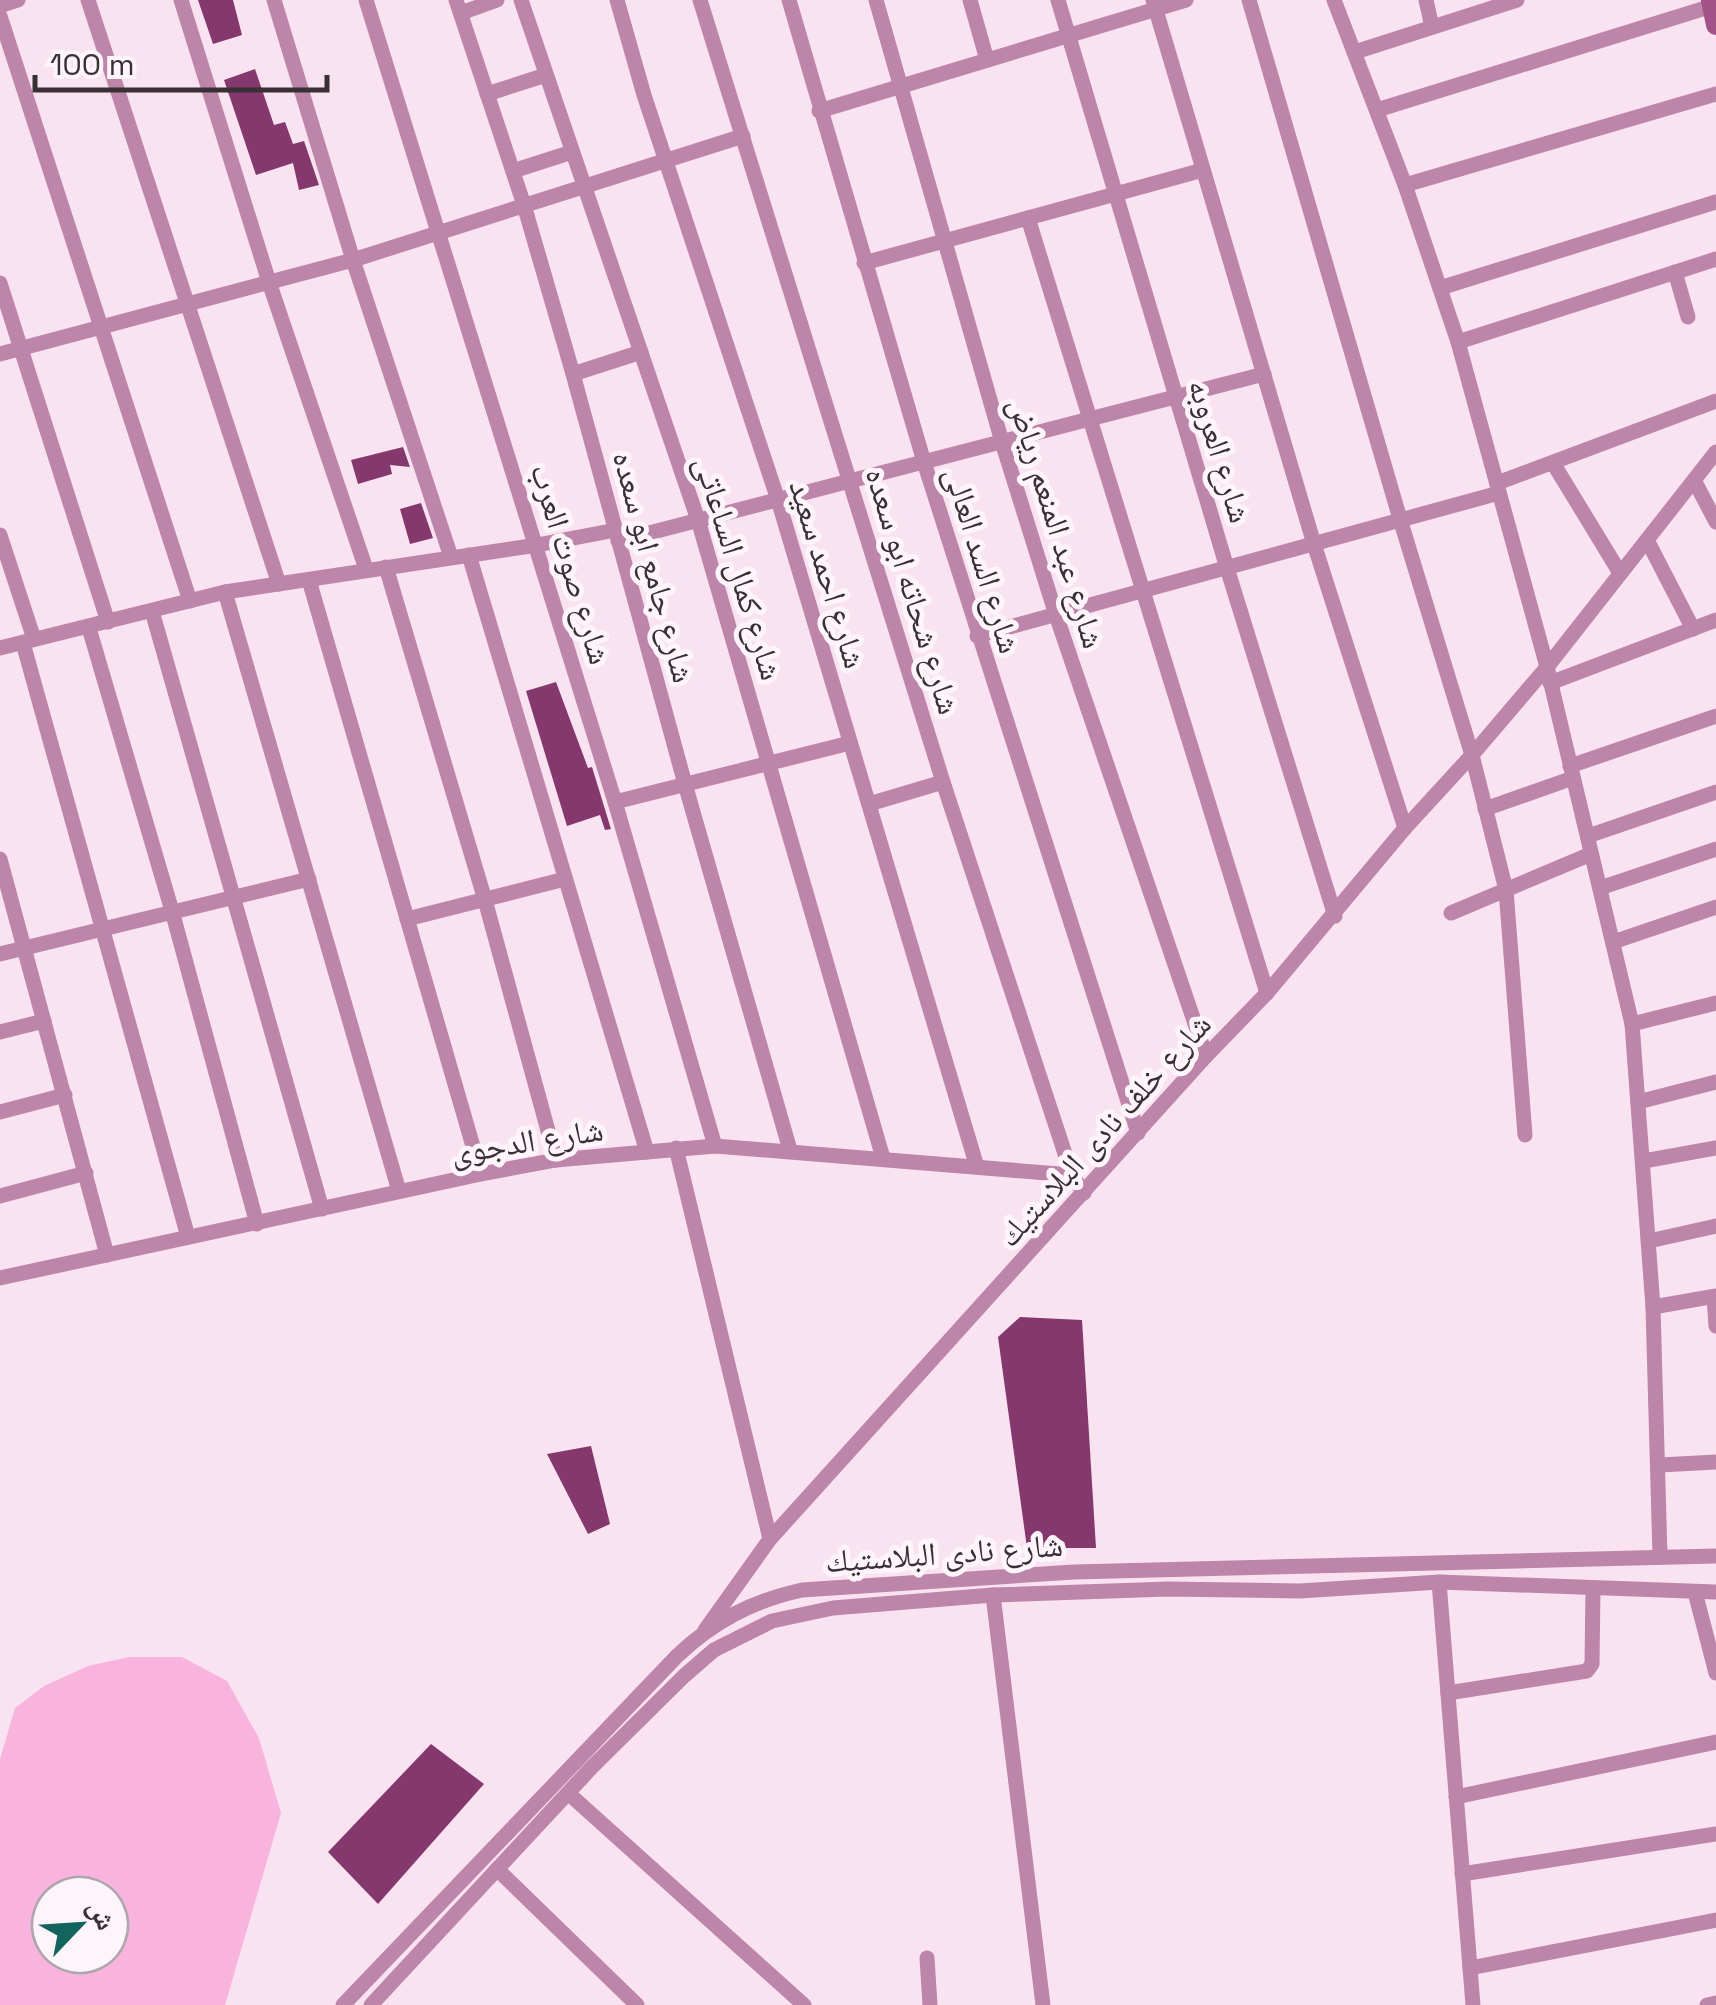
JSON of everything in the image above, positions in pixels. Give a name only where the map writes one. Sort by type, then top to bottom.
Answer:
[{"type":"street","points":[[0,6],[18,0]]},
{"type":"street","points":[[88,0],[278,584]]},
{"type":"street","points":[[181,0],[366,569]]},
{"type":"street","points":[[274,0],[353,260],[451,556]]},
{"type":"street","name":"شارع صوت العرب","points":[[366,0],[615,802],[715,1146]]},
{"type":"street","points":[[458,7],[497,0]]},
{"type":"street","name":"شارع كمال الساعاتى","points":[[522,0],[698,520],[883,1158]]},
{"type":"street","name":"شارع احمد سعيد","points":[[617,0],[778,500],[977,1166]]},
{"type":"street","name":"شارع شحاته ابو سعده","points":[[700,0],[943,782],[1072,1175],[1084,1193]]},
{"type":"street","name":"شارع السد العالى","points":[[789,0],[977,636],[1138,1133]]},
{"type":"street","name":"شارع عبد المنعم رياض","points":[[876,0],[1002,442],[1056,615],[1206,1056]]},
{"type":"street","points":[[970,0],[986,60]]},
{"type":"street","name":"شارع العروبه","points":[[1058,0],[1334,916]]},
{"type":"street","points":[[819,111],[1154,5],[1186,0]]},
{"type":"street","points":[[1249,0],[1472,756],[1506,890],[1525,1134]]},
{"type":"street","points":[[1334,0],[1405,185],[1458,342],[1549,675],[1632,1024],[1654,1306],[1660,1556]]},
{"type":"street","points":[[1426,0],[1432,27]]},
{"type":"street","points":[[1355,52],[1509,1]]},
{"type":"street","points":[[1154,5],[1314,544],[1405,828]]},
{"type":"street","name":"شارع جامع ابو سعده","points":[[458,7],[524,205],[790,1150]]},
{"type":"street","points":[[1377,110],[1713,11]]},
{"type":"street","points":[[0,16],[190,601]]},
{"type":"street","points":[[487,94],[546,75]]},
{"type":"street","points":[[1405,185],[1716,94]]},
{"type":"street","points":[[0,354],[353,260],[743,136]]},
{"type":"street","points":[[512,171],[572,152]]},
{"type":"street","points":[[864,264],[1203,170]]},
{"type":"street","points":[[1440,288],[1716,202]]},
{"type":"street","points":[[1028,218],[1267,993]]},
{"type":"street","points":[[1458,342],[1716,258]]},
{"type":"street","points":[[1675,272],[1688,318]]},
{"type":"street","points":[[0,283],[108,622]]},
{"type":"street","points":[[573,374],[641,352]]},
{"type":"street","points":[[0,648],[225,592],[451,556],[617,536],[698,520],[1264,374]]},
{"type":"street","points":[[977,636],[1400,520],[1498,488],[1553,462],[1716,401]]},
{"type":"street","name":"شارع خلف نادى البلاستيك","points":[[704,1630],[770,1539],[1267,993],[1405,828],[1549,675],[1620,573],[1716,452]]},
{"type":"street","points":[[1553,462],[1620,573]]},
{"type":"street","points":[[1694,480],[1716,522]]},
{"type":"street","points":[[0,534],[102,928],[188,1237]]},
{"type":"street","points":[[1647,540],[1693,629]]},
{"type":"street","points":[[469,555],[647,1152]]},
{"type":"street","points":[[386,567],[556,1160]]},
{"type":"street","points":[[309,580],[481,1174]]},
{"type":"street","points":[[225,592],[398,1191]]},
{"type":"street","points":[[152,611],[322,1208]]},
{"type":"street","points":[[1549,675],[1716,620]]},
{"type":"street","points":[[89,628],[172,911],[257,1224]]},
{"type":"street","points":[[1485,809],[1716,716]]},
{"type":"street","points":[[615,802],[850,743]]},
{"type":"street","points":[[870,804],[943,782]]},
{"type":"street","points":[[1588,836],[1716,792]]},
{"type":"street","points":[[1600,888],[1716,849]]},
{"type":"street","points":[[1451,913],[1592,854]]},
{"type":"street","points":[[1,869],[108,1255]]},
{"type":"street","points":[[408,920],[565,879]]},
{"type":"street","points":[[0,954],[309,880]]},
{"type":"street","points":[[1613,942],[1716,907]]},
{"type":"street","points":[[1632,1024],[1716,1003]]},
{"type":"street","points":[[0,1032],[44,1021]]},
{"type":"street","points":[[1638,1102],[1716,1082]]},
{"type":"street","points":[[0,1112],[65,1095]]},
{"type":"street","points":[[676,1148],[770,1539]]},
{"type":"street","name":"شارع الدجوى","points":[[0,1278],[481,1174],[556,1160],[676,1148],[790,1150],[1072,1175]]},
{"type":"street","points":[[1644,1161],[1716,1148]]},
{"type":"street","points":[[0,1196],[86,1173]]},
{"type":"street","points":[[1649,1241],[1716,1226]]},
{"type":"street","points":[[1654,1306],[1715,1296],[1716,1326]]},
{"type":"street","points":[[1660,1465],[1716,1462]]},
{"type":"street","name":"شارع نادى البلاستيك","points":[[342,2005],[581,1753],[704,1630],[767,1598],[802,1590],[1074,1572],[1716,1556]]},
{"type":"street","points":[[1438,1582],[1473,2005]]},
{"type":"street","name":"شارع نادى البلاستيك","points":[[372,2005],[568,1793],[684,1676],[714,1650],[772,1621],[833,1608],[993,1595],[1300,1591],[1438,1582],[1716,1592]]},
{"type":"street","points":[[1448,1693],[1586,1670],[1592,1664],[1593,1588]]},
{"type":"street","points":[[1695,1592],[1716,1673]]},
{"type":"street","points":[[993,1595],[1043,2005]]},
{"type":"street","points":[[1456,1797],[1716,1742]]},
{"type":"street","points":[[568,1793],[804,2005]]},
{"type":"street","points":[[1462,1874],[1716,1834]]},
{"type":"street","points":[[498,1869],[637,2005]]},
{"type":"street","points":[[1470,1968],[1716,1920]]},
{"type":"street","points":[[927,1958],[930,2005]]},
{"type":"street","points":[[1707,2005],[1716,2003]]},
{"type":"shaded area","points":[[129,1657],[182,1657],[227,1681],[259,1738],[281,1813],[225,2005],[0,2005],[0,1759],[15,1708],[44,1686],[88,1666]]},
{"type":"building","points":[[198,0],[233,0],[242,35],[213,44]]},
{"type":"building","points":[[255,69],[274,125],[285,122],[293,144],[304,141],[319,185],[299,190],[293,163],[256,175],[224,80]]},
{"type":"building","points":[[403,447],[410,467],[390,465],[392,474],[358,484],[351,460]]},
{"type":"building","points":[[421,503],[433,538],[410,544],[400,509]]},
{"type":"building","points":[[556,682],[588,768],[592,767],[611,829],[605,830],[600,815],[567,826],[526,691]]},
{"type":"building","points":[[1020,1317],[1082,1320],[1096,1548],[1027,1548],[998,1337]]},
{"type":"building","points":[[591,1446],[610,1524],[588,1534],[547,1454]]},
{"type":"building","points":[[431,1744],[484,1784],[378,1904],[328,1852]]}]
